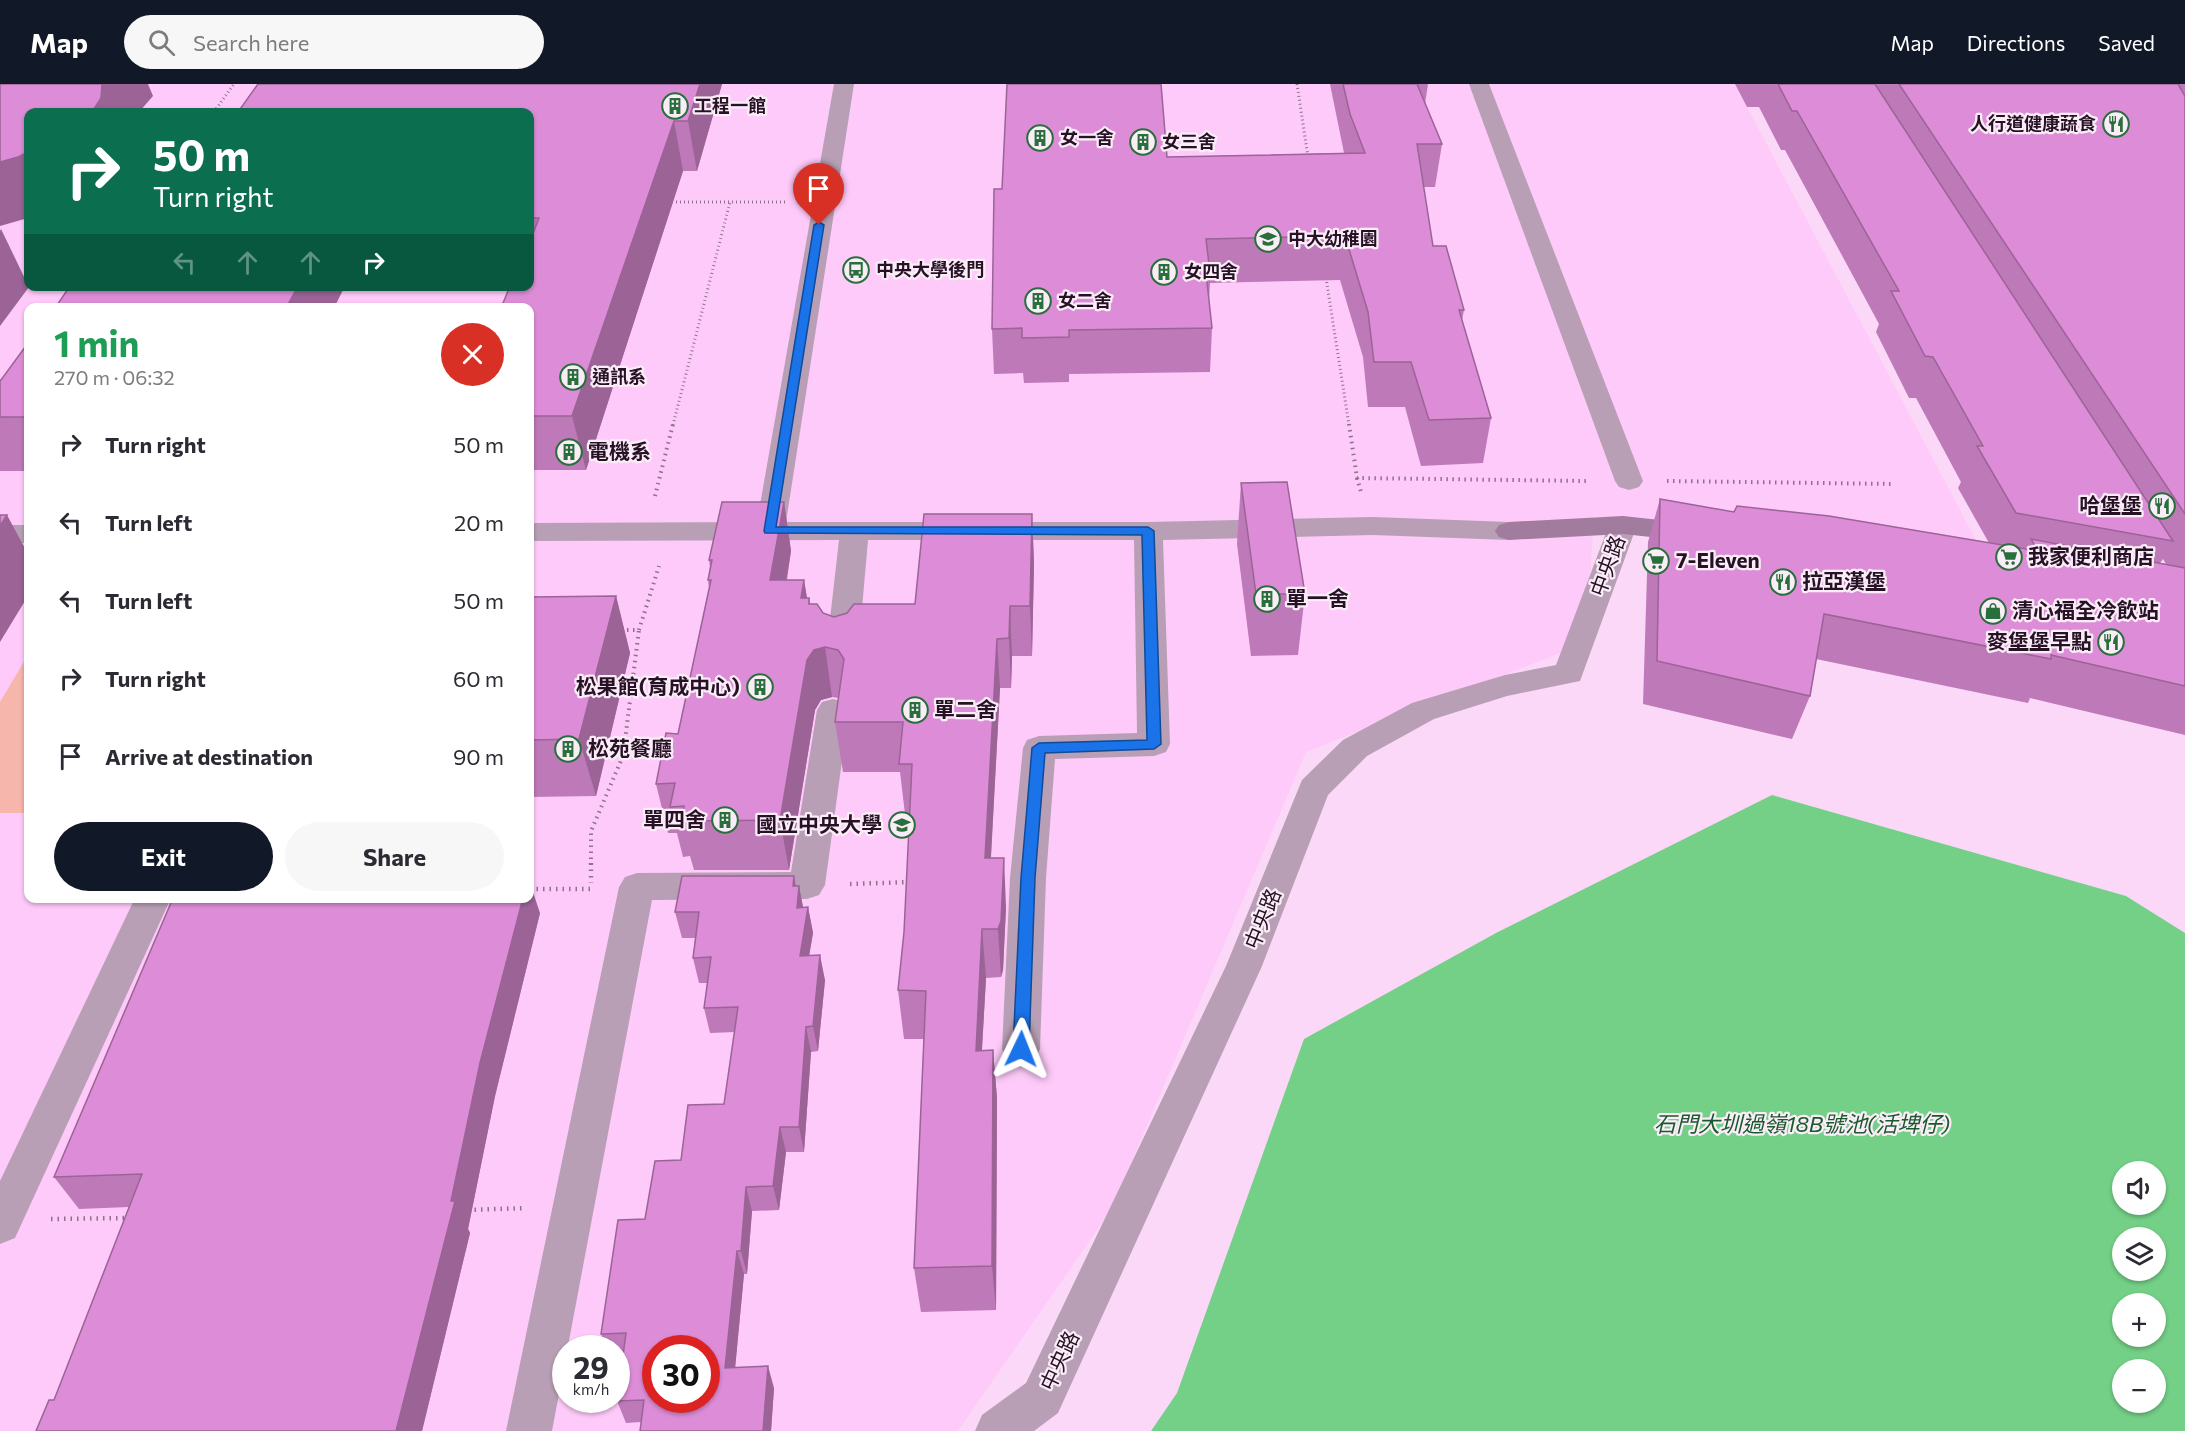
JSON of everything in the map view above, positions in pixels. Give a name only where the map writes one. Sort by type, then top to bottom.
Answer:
[{"type":"street","points":[[770,531],[844,84]]},
{"type":"street","points":[[1479,84],[1629,481]]},
{"type":"street","name":"中央路","points":[[998,1431],[1042,1398],[1244,966],[1314,789],[1354,748],[1423,711],[1505,686],[1569,673],[1623,525]]},
{"type":"street","name":"中央路","points":[[1509,531],[1623,525],[1725,536]]},
{"type":"street","points":[[534,532],[1148,531],[1373,526],[1509,531]]},
{"type":"street","points":[[842,654],[855,531]]},
{"type":"street","points":[[1021,1049],[1028,878],[1039,748],[1154,744],[1148,531]]},
{"type":"street","points":[[0,534],[24,534]]},
{"type":"street","points":[[529,1431],[637,887],[807,885],[832,710]]},
{"type":"street","points":[[1,1223],[151,903]]},
{"type":"path","points":[[217,108],[234,84]]},
{"type":"path","points":[[1297,84],[1310,165]]},
{"type":"path","points":[[659,202],[823,201]]},
{"type":"path","points":[[591,889],[591,831],[622,756],[639,630],[658,531],[730,202]]},
{"type":"path","points":[[1325,269],[1356,478],[1894,484]]},
{"type":"path","points":[[617,630],[639,630]]},
{"type":"path","points":[[807,885],[912,882]]},
{"type":"path","points":[[534,889],[637,887]]},
{"type":"path","points":[[455,1210],[574,1207]]},
{"type":"path","points":[[1,1223],[133,1217]]},
{"type":"shaded area","name":"國立中央大學","points":[[0,84],[1735,84],[1987,561],[1594,516],[1586,643],[1306,752],[1111,1210],[958,1431],[0,1431]]},
{"type":"shaded area","points":[[24,662],[24,813],[0,813],[0,702]]},
{"type":"water","name":"石門大圳過嶺18B號池(活埤仔)","points":[[1772,795],[2126,896],[2185,933],[2185,1431],[1151,1431],[1177,1393],[1304,1039],[1496,933]]},
{"type":"building","points":[[0,84],[102,84],[101,98],[95,108],[24,108],[24,154],[0,162]]},
{"type":"building","points":[[258,84],[700,84],[688,121],[674,121],[572,416],[534,416],[534,303],[503,303],[508,291],[534,291],[534,231],[539,218],[534,218],[534,108],[241,108]]},
{"type":"building","points":[[1007,84],[1161,84],[1167,157],[1365,153],[1350,114],[1343,84],[1417,84],[1442,144],[1417,144],[1433,246],[1446,246],[1464,310],[1459,310],[1491,418],[1429,420],[1411,362],[1374,362],[1368,312],[1345,236],[1206,239],[1210,273],[1206,273],[1212,328],[1069,330],[1069,337],[1022,338],[1022,328],[992,329],[994,189],[1002,189]]},
{"type":"building","points":[[1778,84],[1875,84],[2173,541],[2016,513],[1977,446],[1983,446],[1933,357],[1925,356],[1891,291],[1899,291],[1797,111],[1792,111]]},
{"type":"building","points":[[1899,84],[2178,84],[2185,96],[2185,514]]},
{"type":"building","points":[[67,291],[295,291],[289,303],[58,303]]},
{"type":"building","points":[[24,348],[24,417],[0,417],[1,380]]},
{"type":"building","points":[[1287,482],[1305,594],[1256,594],[1241,483]]},
{"type":"building","points":[[1660,499],[1734,512],[1737,506],[1829,516],[2038,551],[2031,539],[2185,568],[2185,686],[2051,655],[2051,659],[1824,614],[1810,696],[1657,661]]},
{"type":"building","points":[[722,502],[784,502],[770,580],[804,580],[801,598],[809,598],[809,604],[817,604],[823,613],[834,617],[847,613],[854,604],[915,604],[924,514],[1032,514],[1030,606],[1010,606],[1009,638],[997,639],[985,858],[1004,858],[1001,921],[998,929],[982,929],[976,1051],[993,1050],[992,1266],[914,1268],[926,991],[898,990],[904,932],[912,764],[899,764],[903,722],[835,722],[844,659],[838,650],[825,647],[814,650],[807,660],[780,820],[682,821],[684,806],[670,807],[675,783],[656,784],[666,733],[678,734],[711,580],[708,580],[712,560],[709,560]]},
{"type":"building","points":[[0,515],[7,515],[0,526]]},
{"type":"building","points":[[616,596],[579,739],[534,740],[534,597]]},
{"type":"building","points":[[682,876],[794,876],[793,886],[799,886],[797,908],[808,907],[800,956],[820,955],[813,1026],[806,1027],[799,1127],[780,1127],[773,1186],[746,1187],[741,1251],[737,1251],[725,1368],[768,1366],[763,1431],[640,1431],[642,1413],[720,1413],[720,1335],[642,1335],[642,1400],[630,1401],[630,1335],[626,1335],[626,1333],[601,1334],[618,1220],[645,1219],[655,1161],[681,1160],[688,1105],[724,1104],[738,1007],[704,1008],[711,957],[693,958],[699,912],[675,912]]},
{"type":"building","points":[[171,903],[522,903],[480,1063],[451,1201],[455,1201],[396,1431],[36,1431],[49,1400],[54,1400],[142,1174],[54,1177]]},
{"type":"place","name":"工程一館","points":[[675,106]]},
{"type":"place","name":"人行道健康蔬食","points":[[2116,124]]},
{"type":"place","name":"女一舍","points":[[1040,138]]},
{"type":"place","name":"女三舍","points":[[1143,142]]},
{"type":"place","name":"中大幼稚園","points":[[1268,239]]},
{"type":"place","name":"中央大學後門","points":[[856,270]]},
{"type":"place","name":"女四舍","points":[[1164,272]]},
{"type":"place","name":"女二舍","points":[[1038,301]]},
{"type":"place","name":"通訊系","points":[[573,377]]},
{"type":"place","name":"電機系","points":[[569,452]]},
{"type":"place","name":"哈堡堡","points":[[2162,506]]},
{"type":"place","name":"我家便利商店","points":[[2009,557]]},
{"type":"place","name":"7-Eleven","points":[[1656,561]]},
{"type":"place","name":"拉亞漢堡","points":[[1783,582]]},
{"type":"place","name":"單一舍","points":[[1267,599]]},
{"type":"place","name":"清心福全冷飲站","points":[[1993,611]]},
{"type":"place","name":"麥堡堡早點","points":[[2111,642]]},
{"type":"place","name":"松果館(育成中心)","points":[[760,687]]},
{"type":"place","name":"單二舍","points":[[915,710]]},
{"type":"place","name":"松苑餐廳","points":[[568,749]]},
{"type":"place","name":"單四舍","points":[[725,820]]},
{"type":"place","name":"國立中央大學","points":[[902,825]]},
{"type":"route","points":[[819,225],[770,531],[1148,531],[1154,744],[1039,748],[1028,878],[1021,1049]]}]
